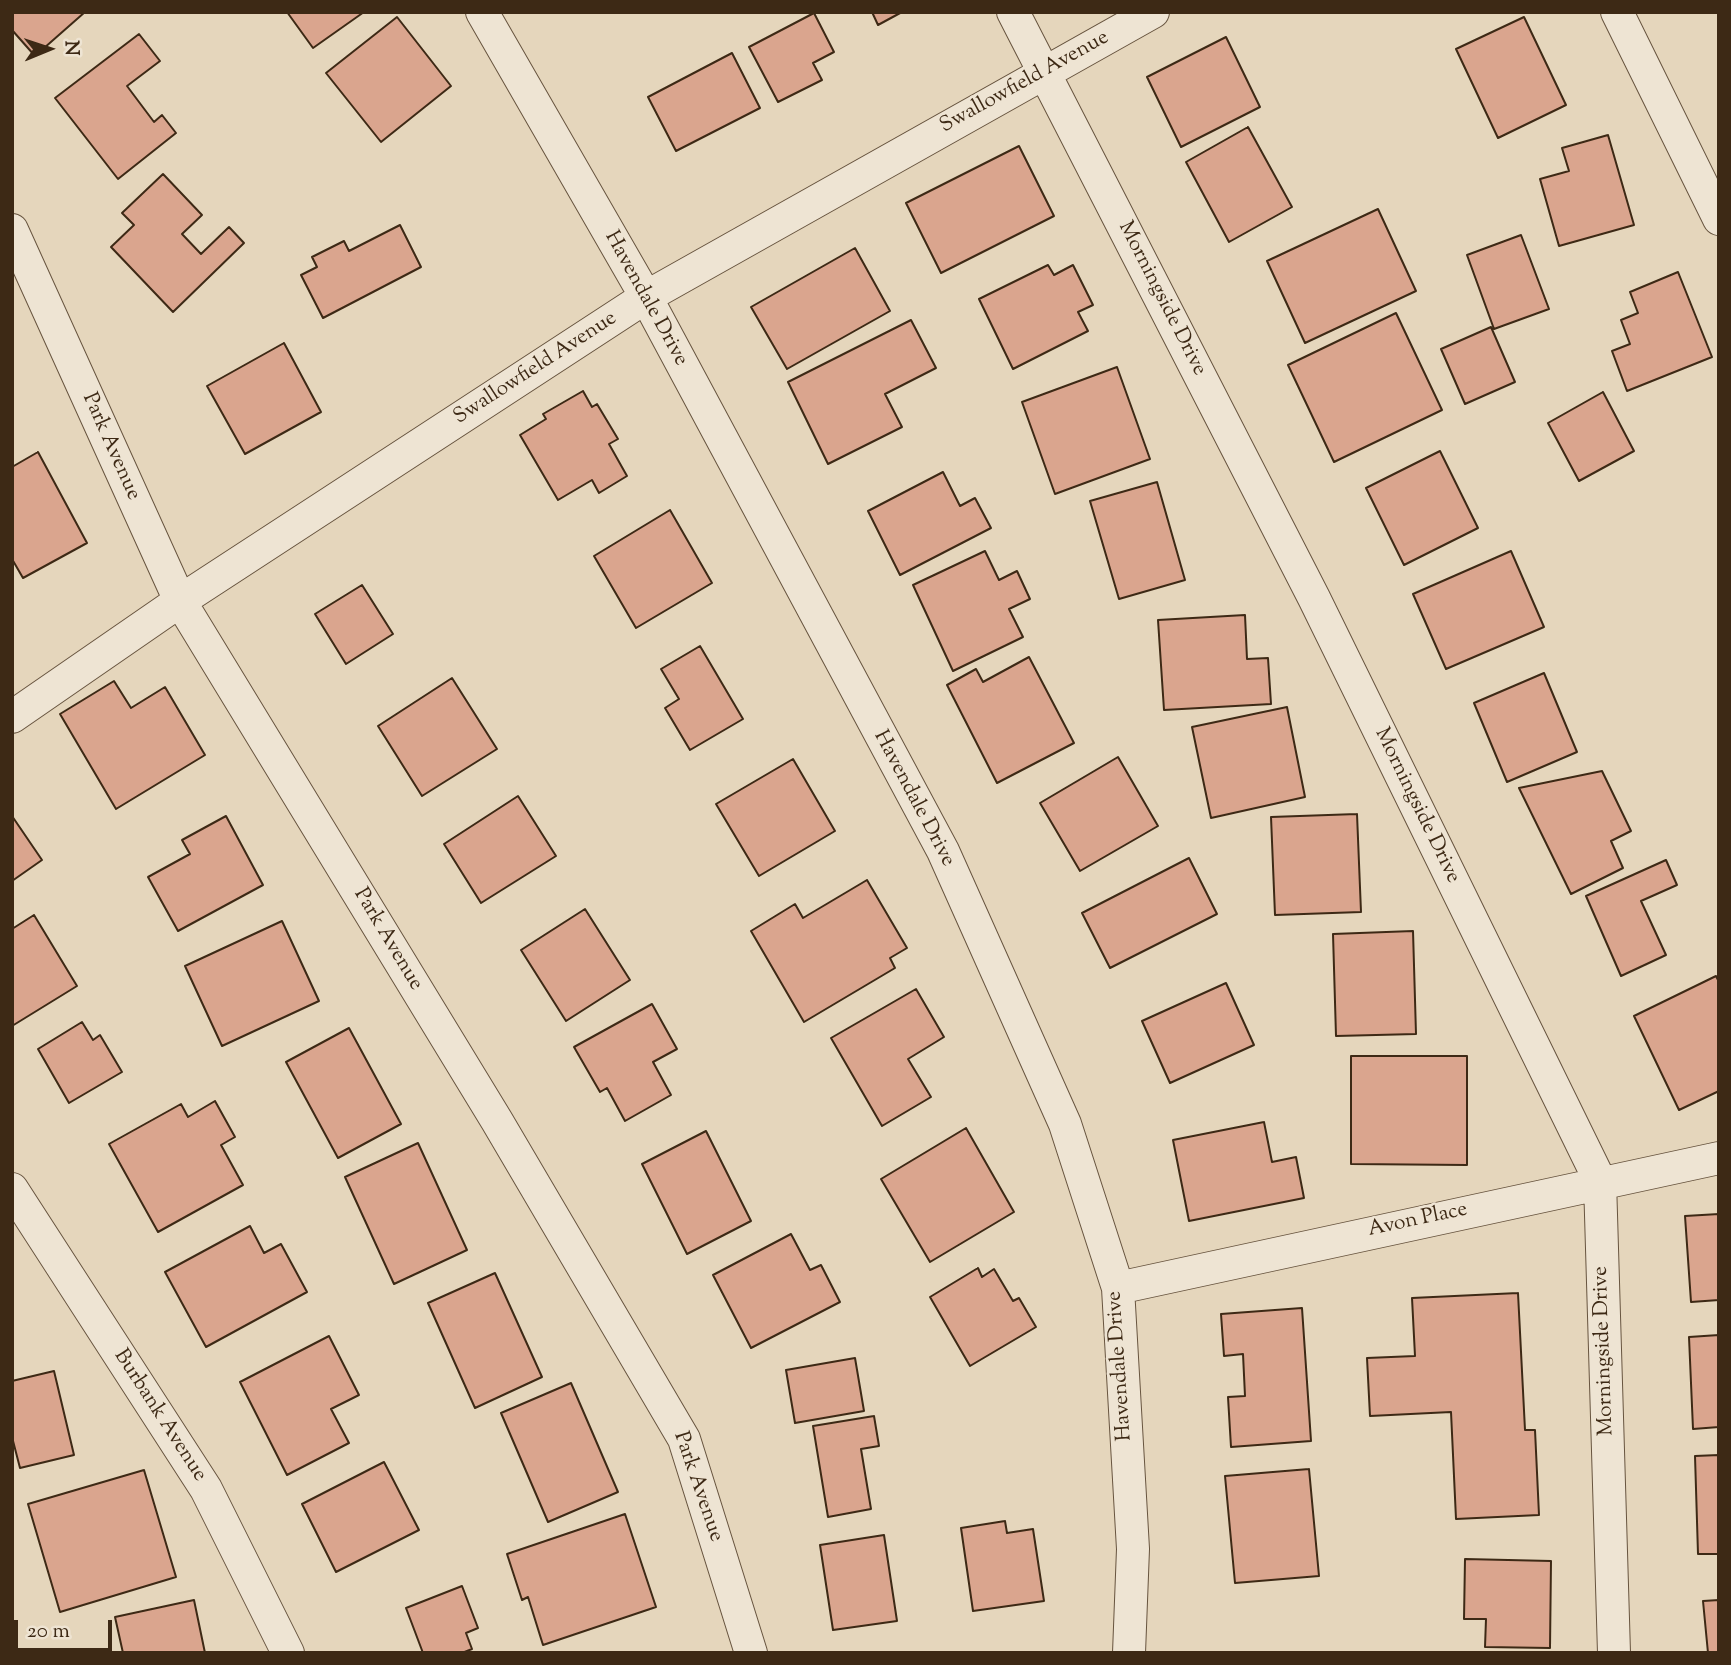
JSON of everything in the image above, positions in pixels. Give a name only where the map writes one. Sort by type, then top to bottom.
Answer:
[{"type":"street","name":"Havendale Drive","points":[[482,12],[646,298],[943,852],[1065,1124],[1118,1288],[1133,1549],[1129,1653]]},
{"type":"street","name":"Morningside Drive","points":[[1013,12],[1314,598],[1600,1181],[1614,1653]]},
{"type":"street","name":"Swallowfield Avenue","points":[[12,717],[180,601],[646,298],[1153,12]]},
{"type":"street","points":[[1618,12],[1719,219]]},
{"type":"street","name":"Park Avenue","points":[[12,230],[180,601],[497,1121],[684,1439],[751,1653]]},
{"type":"street","name":"Avon Place","points":[[1118,1288],[1600,1181],[1719,1158]]},
{"type":"street","name":"Burbank Avenue","points":[[12,1189],[206,1489],[288,1653]]},
{"type":"building","points":[[12,12],[85,12],[35,56],[12,30]]},
{"type":"building","points":[[287,12],[364,12],[313,48]]},
{"type":"building","points":[[872,12],[902,12],[878,25]]},
{"type":"building","points":[[814,13],[834,52],[813,63],[822,80],[778,102],[749,47]]},
{"type":"building","points":[[397,17],[451,86],[381,142],[326,73]]},
{"type":"building","points":[[1524,17],[1566,105],[1498,138],[1456,49]]},
{"type":"building","points":[[139,34],[160,61],[127,86],[154,122],[162,115],[176,133],[118,179],[55,98]]},
{"type":"building","points":[[1226,37],[1260,107],[1181,147],[1147,77]]},
{"type":"building","points":[[732,53],[760,108],[676,151],[648,97]]},
{"type":"building","points":[[1248,127],[1292,207],[1229,242],[1186,162]]},
{"type":"building","points":[[1608,135],[1634,225],[1559,246],[1540,179],[1569,171],[1562,148]]},
{"type":"building","points":[[1019,146],[1054,216],[941,273],[906,203]]},
{"type":"building","points":[[163,174],[202,215],[182,234],[201,254],[229,227],[244,243],[173,312],[111,247],[134,225],[122,213]]},
{"type":"building","points":[[1378,209],[1416,291],[1305,343],[1267,261]]},
{"type":"building","points":[[400,225],[421,267],[323,318],[301,275],[317,267],[312,257],[344,241],[349,251]]},
{"type":"building","points":[[1521,235],[1549,309],[1494,329],[1467,255]]},
{"type":"building","points":[[855,248],[890,311],[787,369],[751,307]]},
{"type":"building","points":[[1048,265],[1054,275],[1073,265],[1093,305],[1078,312],[1088,331],[1013,369],[979,299]]},
{"type":"building","points":[[1678,272],[1712,357],[1627,391],[1612,351],[1630,344],[1621,320],[1638,313],[1630,292]]},
{"type":"building","points":[[1396,313],[1442,410],[1334,462],[1288,365]]},
{"type":"building","points":[[911,320],[936,368],[885,394],[902,427],[828,464],[788,382]]},
{"type":"building","points":[[1491,327],[1515,382],[1465,404],[1441,349]]},
{"type":"building","points":[[284,343],[321,412],[245,454],[207,386]]},
{"type":"building","points":[[1117,367],[1150,459],[1055,494],[1022,402]]},
{"type":"building","points":[[583,391],[592,407],[597,404],[618,439],[609,444],[627,476],[599,493],[592,480],[558,500],[520,435],[546,419],[543,414]]},
{"type":"building","points":[[1603,392],[1634,451],[1579,481],[1548,423]]},
{"type":"building","points":[[1440,451],[1478,528],[1404,565],[1366,488]]},
{"type":"building","points":[[38,452],[87,543],[23,578],[12,559],[12,467]]},
{"type":"building","points":[[943,472],[960,506],[975,498],[991,528],[900,575],[868,511]]},
{"type":"building","points":[[1157,482],[1185,580],[1119,599],[1090,501]]},
{"type":"building","points":[[670,510],[712,583],[636,628],[594,556]]},
{"type":"building","points":[[985,551],[999,580],[1017,571],[1030,599],[1009,609],[1023,637],[953,671],[913,585]]},
{"type":"building","points":[[1511,551],[1544,627],[1446,669],[1413,594]]},
{"type":"building","points":[[362,585],[393,634],[346,664],[315,614]]},
{"type":"building","points":[[1245,615],[1247,659],[1268,658],[1271,704],[1164,710],[1158,620]]},
{"type":"building","points":[[700,646],[743,719],[690,750],[665,708],[679,699],[661,669]]},
{"type":"building","points":[[1029,657],[1074,743],[997,783],[947,685],[976,669],[983,682]]},
{"type":"building","points":[[1544,673],[1577,752],[1507,782],[1474,703]]},
{"type":"building","points":[[452,678],[497,749],[422,796],[378,726]]},
{"type":"building","points":[[114,681],[131,708],[165,687],[205,755],[116,809],[60,714]]},
{"type":"building","points":[[1287,707],[1305,797],[1211,818],[1192,727]]},
{"type":"building","points":[[1118,757],[1158,826],[1080,871],[1040,803]]},
{"type":"building","points":[[793,759],[835,831],[759,876],[716,804]]},
{"type":"building","points":[[1602,771],[1631,831],[1611,841],[1623,868],[1571,894],[1519,788]]},
{"type":"building","points":[[518,796],[556,856],[481,903],[444,844]]},
{"type":"building","points":[[1357,814],[1361,912],[1275,915],[1271,817]]},
{"type":"building","points":[[12,816],[42,860],[12,881]]},
{"type":"building","points":[[226,816],[263,885],[178,931],[148,877],[190,854],[182,840]]},
{"type":"building","points":[[1189,858],[1217,914],[1110,968],[1082,913]]},
{"type":"building","points":[[1666,860],[1677,885],[1641,901],[1666,955],[1621,976],[1586,896]]},
{"type":"building","points":[[867,880],[907,948],[890,958],[895,968],[804,1022],[751,931],[795,904],[803,918]]},
{"type":"building","points":[[585,909],[630,980],[566,1021],[521,950]]},
{"type":"building","points":[[34,915],[77,986],[12,1026],[12,929]]},
{"type":"building","points":[[282,921],[319,1001],[222,1046],[185,966]]},
{"type":"building","points":[[1413,931],[1416,1034],[1336,1036],[1333,934]]},
{"type":"building","points":[[1716,976],[1719,982],[1719,1091],[1679,1110],[1634,1016]]},
{"type":"building","points":[[1226,983],[1254,1045],[1170,1083],[1142,1021]]},
{"type":"building","points":[[916,989],[944,1037],[908,1059],[931,1097],[882,1126],[831,1038]]},
{"type":"building","points":[[652,1004],[677,1049],[653,1062],[671,1095],[625,1121],[607,1088],[600,1092],[574,1047]]},
{"type":"building","points":[[82,1022],[93,1040],[100,1035],[122,1072],[69,1103],[38,1049]]},
{"type":"building","points":[[349,1028],[401,1124],[338,1158],[286,1062]]},
{"type":"building","points":[[1351,1056],[1467,1056],[1467,1165],[1351,1164]]},
{"type":"building","points":[[215,1101],[235,1137],[221,1145],[243,1185],[158,1232],[109,1144],[181,1104],[188,1117]]},
{"type":"building","points":[[1264,1122],[1272,1162],[1296,1157],[1304,1198],[1189,1221],[1173,1140]]},
{"type":"building","points":[[966,1128],[1014,1212],[930,1262],[881,1179]]},
{"type":"building","points":[[706,1131],[751,1221],[687,1254],[642,1164]]},
{"type":"building","points":[[418,1143],[467,1250],[394,1284],[345,1177]]},
{"type":"building","points":[[1719,1214],[1719,1300],[1691,1302],[1685,1216]]},
{"type":"building","points":[[250,1226],[264,1253],[281,1244],[307,1292],[206,1347],[165,1272]]},
{"type":"building","points":[[791,1234],[810,1270],[821,1265],[840,1302],[751,1348],[713,1275]]},
{"type":"building","points":[[978,1268],[982,1277],[994,1269],[1013,1301],[1019,1298],[1036,1327],[970,1366],[930,1297]]},
{"type":"building","points":[[495,1273],[542,1377],[475,1408],[428,1303]]},
{"type":"building","points":[[1518,1293],[1525,1430],[1535,1430],[1539,1515],[1456,1519],[1451,1412],[1370,1416],[1367,1358],[1415,1356],[1412,1298]]},
{"type":"building","points":[[1302,1308],[1311,1441],[1231,1447],[1228,1397],[1245,1396],[1243,1354],[1224,1356],[1221,1314]]},
{"type":"building","points":[[1719,1335],[1719,1427],[1693,1429],[1689,1337]]},
{"type":"building","points":[[329,1336],[359,1395],[331,1409],[349,1443],[287,1475],[240,1382]]},
{"type":"building","points":[[855,1358],[864,1411],[795,1423],[786,1370]]},
{"type":"building","points":[[54,1371],[74,1455],[20,1468],[12,1437],[12,1381]]},
{"type":"building","points":[[571,1383],[618,1492],[548,1522],[501,1413]]},
{"type":"building","points":[[874,1416],[879,1446],[861,1449],[871,1509],[828,1517],[813,1426]]},
{"type":"building","points":[[1719,1455],[1719,1554],[1698,1554],[1695,1456]]},
{"type":"building","points":[[384,1462],[419,1530],[336,1572],[302,1504]]},
{"type":"building","points":[[1309,1469],[1319,1576],[1235,1583],[1225,1476]]},
{"type":"building","points":[[144,1470],[176,1577],[60,1612],[28,1504]]},
{"type":"building","points":[[625,1514],[656,1607],[543,1645],[528,1597],[522,1600],[507,1554]]},
{"type":"building","points":[[1005,1521],[1007,1533],[1033,1529],[1044,1601],[973,1611],[961,1528]]},
{"type":"building","points":[[884,1535],[897,1621],[833,1630],[820,1545]]},
{"type":"building","points":[[1465,1559],[1551,1561],[1550,1648],[1485,1647],[1486,1619],[1464,1619]]},
{"type":"building","points":[[462,1586],[478,1628],[466,1633],[472,1649],[462,1653],[423,1653],[406,1608]]},
{"type":"building","points":[[194,1600],[205,1653],[123,1653],[115,1617]]},
{"type":"building","points":[[1719,1600],[1719,1653],[1708,1653],[1703,1601]]}]
